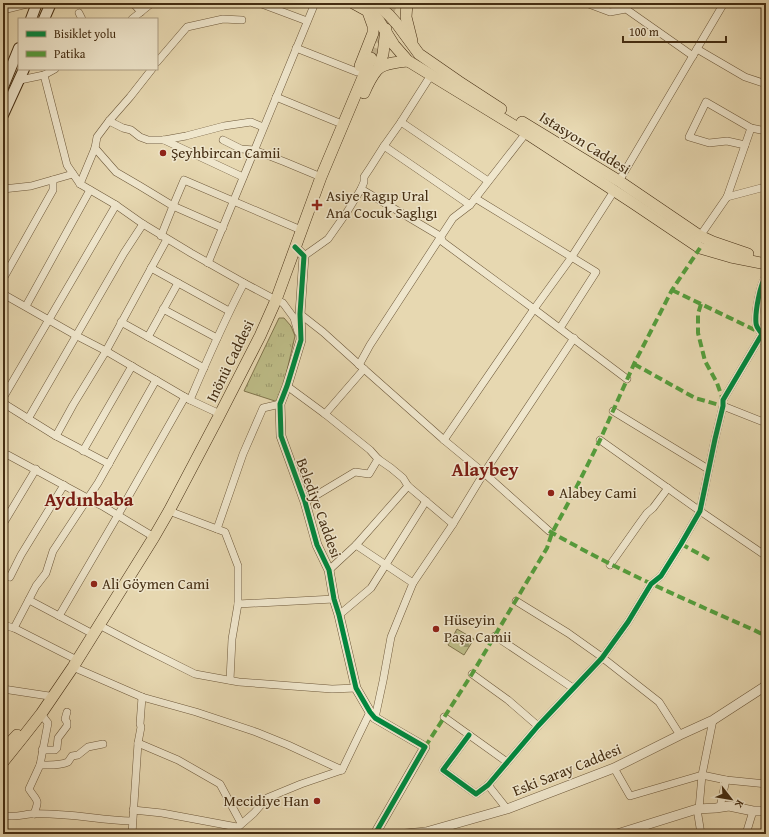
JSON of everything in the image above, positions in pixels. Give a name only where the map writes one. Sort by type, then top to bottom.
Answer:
[{"type":"main road","points":[[31,18],[37,3]]},
{"type":"main road","points":[[44,18],[51,3]]},
{"type":"main road","points":[[353,3],[378,7]]},
{"type":"main road","points":[[407,3],[406,16],[414,46]]},
{"type":"main road","points":[[378,7],[373,14],[394,45],[408,61],[526,133],[700,248],[731,257],[762,262],[766,268]]},
{"type":"main road","points":[[321,178],[331,164],[349,129],[361,98],[378,69],[383,54],[386,32],[378,7]]},
{"type":"main road","points":[[321,178],[323,156],[357,72],[363,61],[373,33],[373,26],[378,7]]},
{"type":"main road","name":"Istasyon Caddesi","points":[[378,7],[402,30],[419,54],[458,81],[618,181],[700,236],[762,262]]},
{"type":"main road","points":[[4,85],[18,50]]},
{"type":"main road","name":"Inönü Caddesi","points":[[3,762],[41,714],[75,663],[154,537],[220,414],[260,336],[276,300],[321,178],[371,58]]},
{"type":"main road","points":[[378,69],[391,63],[408,61]]},
{"type":"main road","points":[[3,115],[24,70]]},
{"type":"main road","name":"Inönü Caddesi","points":[[3,750],[49,696],[70,664],[75,663]]},
{"type":"street","points":[[3,10],[31,3]]},
{"type":"street","points":[[133,3],[141,12]]},
{"type":"street","points":[[133,18],[152,3]]},
{"type":"street","points":[[259,3],[307,21]]},
{"type":"street","points":[[208,263],[315,3]]},
{"type":"street","points":[[586,3],[610,12],[628,6],[695,52],[745,77],[766,84]]},
{"type":"street","points":[[618,181],[724,3]]},
{"type":"street","points":[[158,61],[187,27],[223,20],[242,20]]},
{"type":"street","points":[[296,48],[357,72]]},
{"type":"street","points":[[20,80],[44,75],[53,70]]},
{"type":"street","points":[[80,184],[95,148],[97,137],[151,70]]},
{"type":"street","points":[[44,75],[67,165],[80,184],[116,205],[164,238],[244,283],[276,300],[283,302],[294,318],[301,340]]},
{"type":"street","points":[[295,247],[304,256],[328,239],[361,189],[364,182],[364,177],[431,75]]},
{"type":"street","points":[[276,97],[337,122]]},
{"type":"street","points":[[745,145],[727,141],[709,143],[689,137],[706,102],[751,128],[766,131]]},
{"type":"street","points":[[109,121],[131,130],[140,137],[148,140],[164,140],[224,126],[251,122],[263,127]]},
{"type":"street","points":[[401,122],[488,181]]},
{"type":"street","points":[[700,236],[727,197],[751,128]]},
{"type":"street","points":[[325,414],[362,367],[370,345],[440,236],[453,218],[470,205],[526,133]]},
{"type":"street","points":[[164,140],[243,177]]},
{"type":"street","points":[[223,140],[241,149],[254,150],[285,162],[321,178]]},
{"type":"street","points":[[384,146],[470,205]]},
{"type":"street","points":[[95,148],[116,172],[173,206],[223,228]]},
{"type":"street","points":[[3,189],[31,186],[73,174]]},
{"type":"street","points":[[3,279],[53,190],[53,180]]},
{"type":"street","points":[[56,436],[106,351],[151,268],[164,238],[173,206],[184,180],[301,230]]},
{"type":"street","points":[[727,197],[766,188]]},
{"type":"street","points":[[361,189],[440,236],[443,242],[574,338],[627,379]]},
{"type":"street","points":[[26,306],[90,190]]},
{"type":"street","points":[[444,440],[571,258],[614,191]]},
{"type":"street","points":[[475,198],[596,272],[560,328]]},
{"type":"street","points":[[3,398],[116,205]]},
{"type":"street","points":[[28,419],[124,253],[144,224]]},
{"type":"street","name":"Belediye Caddesi","points":[[304,256],[300,314],[301,340],[280,404],[281,436],[305,502],[316,545],[329,570],[334,600],[356,688],[373,715],[425,747],[375,834]]},
{"type":"street","points":[[151,268],[229,311]]},
{"type":"street","points":[[469,734],[443,770],[476,794],[488,785],[538,726],[602,658],[628,622],[651,584],[660,576],[681,544],[700,511],[723,406],[723,400],[762,334],[756,324],[756,311],[761,286],[766,276]]},
{"type":"street","points":[[148,337],[178,283]]},
{"type":"street","points":[[59,616],[188,398],[204,368],[229,311],[244,283]]},
{"type":"street","points":[[3,294],[188,398],[220,414]]},
{"type":"street","points":[[163,309],[217,338]]},
{"type":"street","points":[[300,314],[323,332],[549,531]]},
{"type":"street","points":[[122,322],[204,368]]},
{"type":"street","points":[[230,834],[254,813],[267,798],[301,784],[342,770],[373,715],[384,680],[391,637],[413,583],[574,338]]},
{"type":"street","points":[[83,451],[132,366]]},
{"type":"street","points":[[14,628],[36,586],[46,573],[53,551],[98,483],[156,380]]},
{"type":"street","points":[[287,386],[370,450],[378,459],[402,478],[408,486],[453,524]]},
{"type":"street","points":[[3,403],[56,436],[109,464]]},
{"type":"street","points":[[217,529],[242,454],[263,408],[280,404]]},
{"type":"street","points":[[723,406],[766,423]]},
{"type":"street","points":[[612,411],[708,469]]},
{"type":"street","points":[[600,440],[766,556]]},
{"type":"street","points":[[8,454],[118,515],[154,537]]},
{"type":"street","points":[[305,502],[355,472],[369,474],[378,459]]},
{"type":"street","points":[[3,524],[36,469]]},
{"type":"street","points":[[10,577],[20,555],[64,485]]},
{"type":"street","points":[[329,570],[356,545],[408,486]]},
{"type":"street","points":[[610,565],[647,513],[657,504],[668,488]]},
{"type":"street","points":[[338,614],[371,588],[426,501]]},
{"type":"street","points":[[169,511],[225,532],[238,566],[238,604],[232,639],[230,680]]},
{"type":"street","points":[[356,545],[413,583]]},
{"type":"street","points":[[29,600],[59,616],[139,646],[195,674],[239,682],[332,689],[356,688]]},
{"type":"street","points":[[238,604],[334,600]]},
{"type":"street","points":[[516,601],[568,633],[659,702],[680,735]]},
{"type":"street","points":[[3,625],[14,628],[75,663],[142,697],[196,712],[256,732],[342,770]]},
{"type":"street","points":[[495,636],[573,688]]},
{"type":"street","points":[[472,674],[508,700],[538,726]]},
{"type":"street","name":"Eski Saray Caddesi","points":[[406,834],[425,833],[507,809],[614,768],[713,720],[765,687]]},
{"type":"street","points":[[3,689],[49,696]]},
{"type":"street","points":[[132,834],[142,697]]},
{"type":"street","points":[[42,750],[55,750],[57,748],[56,742],[67,726],[65,719],[68,712]]},
{"type":"street","points":[[34,814],[37,799],[29,789],[40,765],[48,724],[41,714]]},
{"type":"street","points":[[444,717],[507,762]]},
{"type":"street","points":[[701,834],[698,809],[702,775],[713,720]]},
{"type":"street","points":[[138,743],[178,760],[220,784],[239,825]]},
{"type":"street","points":[[40,765],[65,764],[72,756],[78,755],[88,747],[103,744]]},
{"type":"street","points":[[614,768],[630,796],[702,775],[726,780],[766,784]]},
{"type":"street","points":[[720,808],[726,780]]},
{"type":"street","points":[[488,785],[507,809]]},
{"type":"street","points":[[617,834],[631,832],[698,809],[729,806],[753,811],[766,811]]},
{"type":"street","points":[[133,810],[162,812],[239,825]]},
{"type":"street","points":[[746,834],[753,811]]},
{"type":"street","points":[[3,815],[11,816],[52,813],[117,821],[132,821]]},
{"type":"green space","points":[[279,318],[284,318],[291,326],[295,336],[282,392],[278,402],[244,391]]},
{"type":"green space","points":[[457,629],[474,639],[464,655],[448,645]]},
{"type":"tunnel","points":[[371,58],[392,3]]},
{"type":"marked path","points":[[425,747],[472,674],[547,548],[552,533],[600,440],[634,364],[672,290],[700,248]]},
{"type":"marked path","points":[[672,290],[759,332]]},
{"type":"marked path","points":[[701,304],[698,314],[698,333],[705,361],[717,383],[723,400]]},
{"type":"marked path","points":[[634,364],[695,398],[723,406]]},
{"type":"marked path","points":[[549,531],[624,571],[766,636]]},
{"type":"marked path","points":[[681,544],[712,561]]},
{"type":"cycle path","points":[[295,247],[304,256],[300,314],[301,340],[280,404],[281,436],[305,502],[317,545],[329,570],[334,599],[356,688],[375,718],[425,747],[375,834]]},
{"type":"cycle path","points":[[469,735],[443,770],[476,794],[488,785],[538,726],[602,658],[628,622],[651,584],[661,576],[700,511],[723,406],[723,400],[762,334],[756,324],[756,312],[758,298],[766,276]]},
{"type":"place","name":"Şeyhbircan Camii","points":[[163,153]]},
{"type":"place","name":"Asiye Ragıp Ural Ana Cocuk Saglıgı","points":[[317,205]]},
{"type":"place","name":"Alabey Cami","points":[[551,493]]},
{"type":"place","name":"Ali Göymen Cami","points":[[94,584]]},
{"type":"place","name":"Hüseyin Paşa Camii","points":[[436,629]]},
{"type":"place","name":"Mecidiye Han","points":[[317,801]]},
{"type":"district","name":"Alaybey","points":[[485,469]]},
{"type":"district","name":"Aydınbaba","points":[[89,499]]}]
